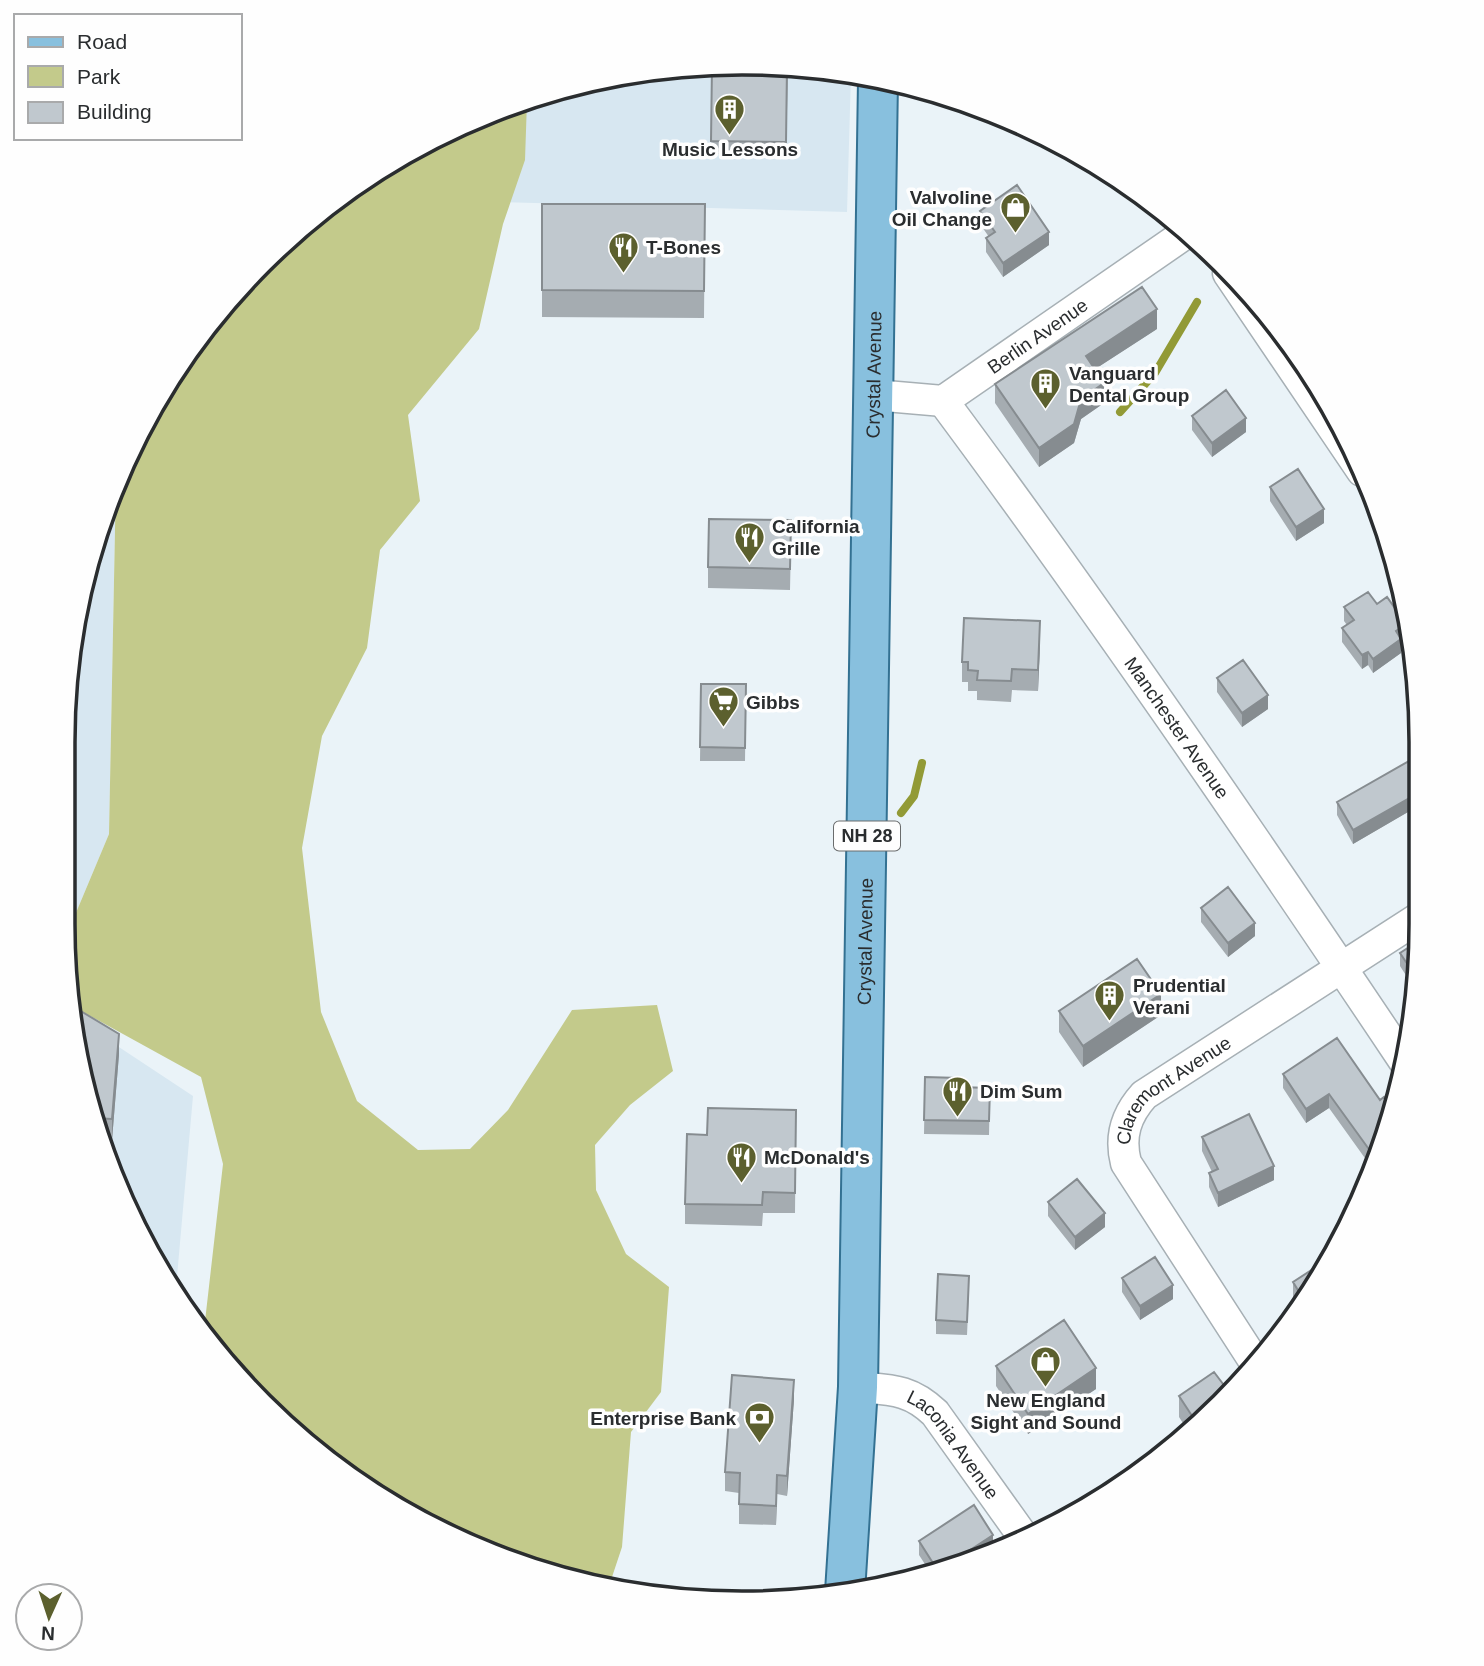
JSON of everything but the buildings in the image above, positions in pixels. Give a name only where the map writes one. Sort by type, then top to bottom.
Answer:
[{"type":"main road","name":"Crystal Avenue","points":[[846,1582],[858,1387],[878,89]]},
{"type":"street","name":"Berlin Avenue","points":[[943,401],[1179,238]]},
{"type":"street","points":[[1269,334],[1307,390]]},
{"type":"street","points":[[874,395],[943,401]]},
{"type":"street","name":"Manchester Avenue","points":[[943,401],[1036,526],[1397,1050]]},
{"type":"street","name":"Claremont Avenue","points":[[1250,1355],[1133,1177],[1122,1148],[1123,1131],[1135,1105],[1144,1095],[1409,924]]},
{"type":"street","name":"Laconia Avenue","points":[[858,1387],[902,1391],[919,1398],[935,1413],[1019,1530]]},
{"type":"shaded area","points":[[698,77],[786,77],[851,85],[847,212],[502,202],[505,120],[528,111],[612,88]]},
{"type":"shaded area","points":[[115,516],[109,834],[75,915],[75,742],[81,655],[98,569]]},
{"type":"shaded area","points":[[83,1023],[193,1096],[177,1276],[144,1219],[126,1179],[98,1097]]},
{"type":"green space","points":[[527,111],[525,160],[503,224],[479,329],[408,415],[420,501],[380,550],[367,648],[322,736],[302,848],[321,1012],[357,1101],[418,1150],[470,1149],[508,1110],[572,1010],[657,1005],[673,1071],[630,1105],[595,1145],[596,1190],[626,1254],[669,1287],[661,1392],[631,1432],[622,1547],[612,1578],[569,1568],[487,1540],[447,1522],[372,1478],[302,1425],[241,1364],[205,1319],[223,1164],[201,1077],[81,1011],[75,915],[109,834],[115,516],[144,447],[165,409],[213,336],[241,302],[302,241],[336,213],[409,165],[447,144]]},
{"type":"waterway","points":[[1120,412],[1155,373],[1197,302]]},
{"type":"waterway","points":[[901,813],[914,796],[922,763]]},
{"type":"place","name":"Music Lessons","points":[[730,137]]},
{"type":"place","name":"Valvoline Oil Change","points":[[1015,235]]},
{"type":"place","name":"T-Bones","points":[[623,274]]},
{"type":"place","name":"Vanguard Dental Group","points":[[1046,411]]},
{"type":"place","name":"California Grille","points":[[749,564]]},
{"type":"place","name":"Gibbs","points":[[723,729]]},
{"type":"place","name":"Prudential Verani","points":[[1110,1023]]},
{"type":"place","name":"Dim Sum","points":[[957,1118]]},
{"type":"place","name":"McDonald's","points":[[741,1184]]},
{"type":"place","name":"New England Sight and Sound","points":[[1046,1388]]},
{"type":"place","name":"Enterprise Bank","points":[[759,1445]]}]
